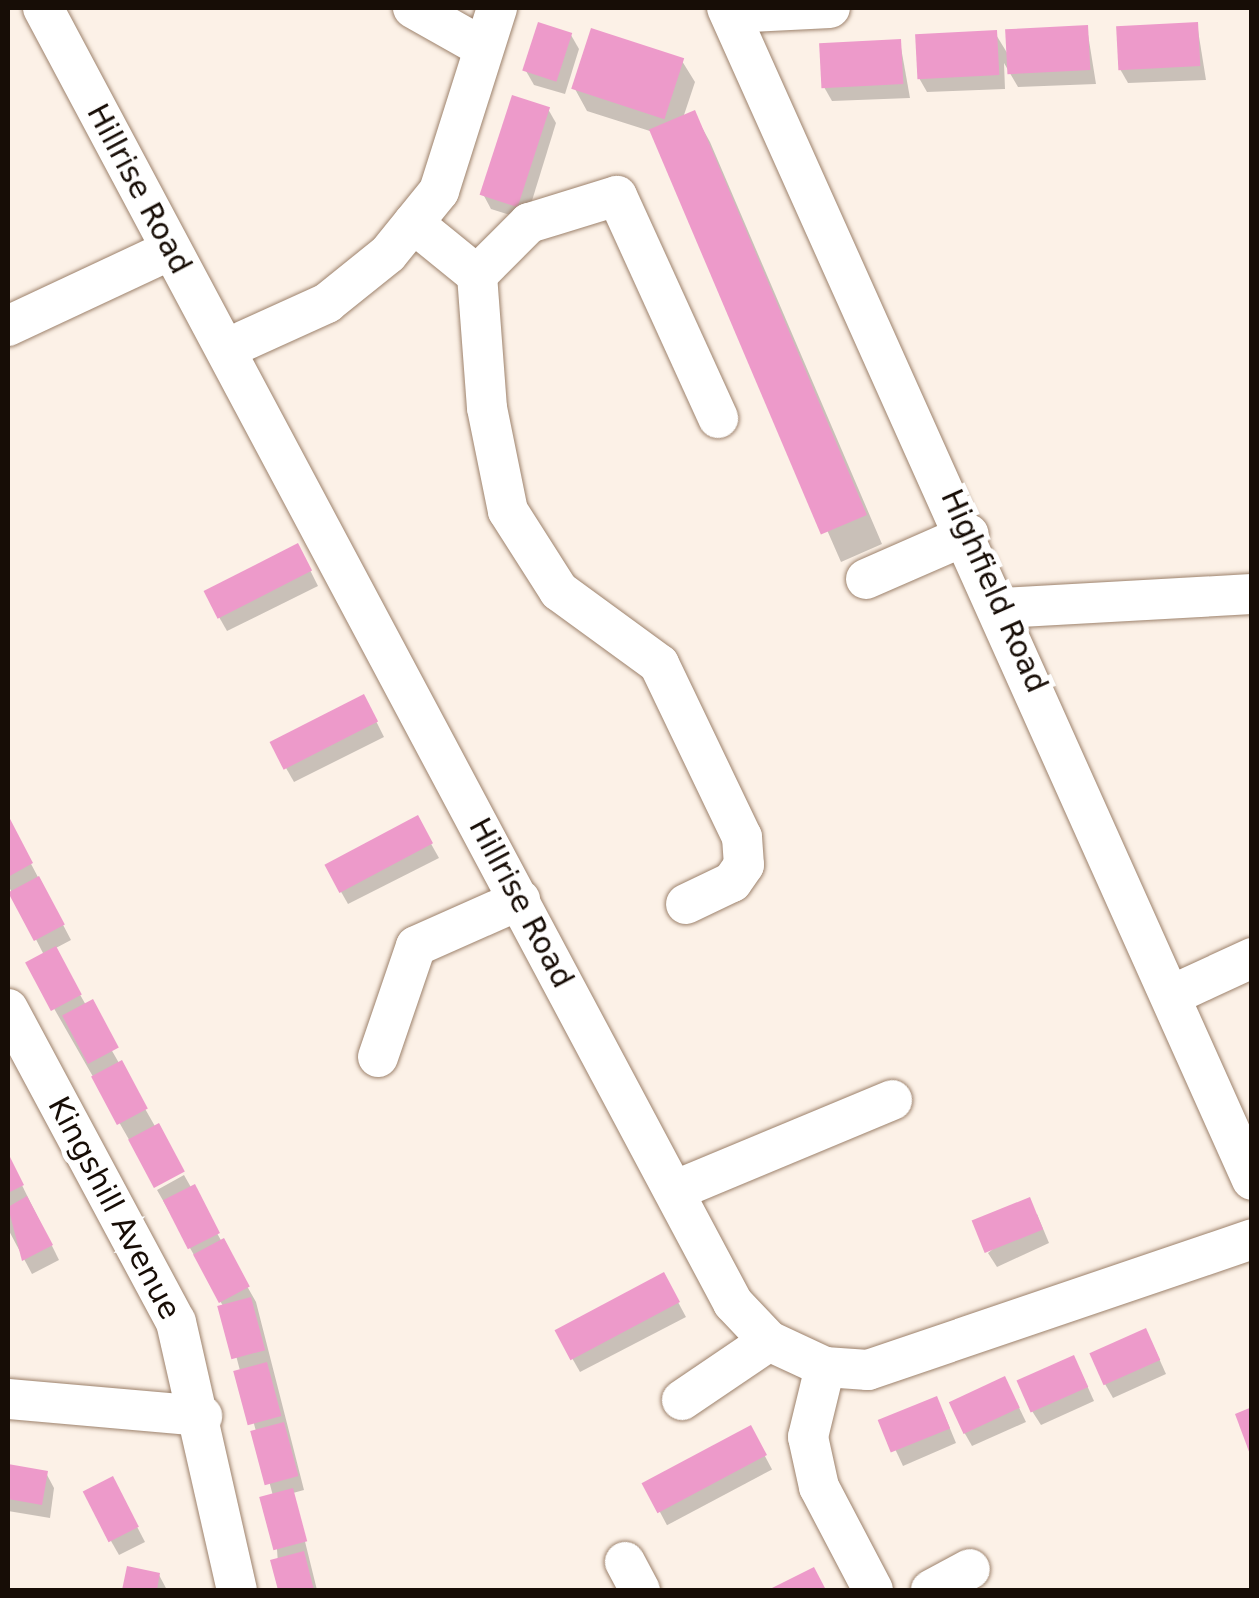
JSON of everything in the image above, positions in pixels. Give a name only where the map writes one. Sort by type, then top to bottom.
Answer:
[{"type":"street","name":"Hillrise Road","points":[[44,8],[733,1303],[769,1341],[825,1367],[868,1370],[1252,1239]]},
{"type":"street","points":[[414,8],[482,47]]},
{"type":"street","points":[[228,348],[327,303],[412,223],[439,191],[496,8]]},
{"type":"street","points":[[729,10],[830,8]]},
{"type":"street","name":"Highfield Road","points":[[729,10],[970,534],[1251,1176]]},
{"type":"street","points":[[477,276],[529,223],[617,196],[718,418]]},
{"type":"street","points":[[412,223],[477,276],[486,408],[508,511],[559,591],[659,664],[742,837],[744,865],[732,882],[686,904]]},
{"type":"street","points":[[8,326],[170,250]]},
{"type":"street","points":[[866,579],[970,534]]},
{"type":"street","points":[[1002,608],[1252,594]]},
{"type":"street","points":[[378,1058],[416,946],[520,900]]},
{"type":"street","points":[[1172,996],[1252,958]]},
{"type":"street","name":"Kingshill Avenue","points":[[8,1009],[176,1322],[202,1416],[237,1590]]},
{"type":"street","points":[[676,1190],[892,1100]]},
{"type":"street","points":[[682,1400],[769,1341]]},
{"type":"street","points":[[825,1367],[808,1437],[818,1486],[873,1590]]},
{"type":"street","points":[[8,1399],[202,1416]]},
{"type":"street","points":[[931,1590],[970,1569]]},
{"type":"building","points":[[538,22],[572,33],[556,82],[522,71]]},
{"type":"building","points":[[1198,22],[1200,66],[1118,70],[1116,26]]},
{"type":"building","points":[[1088,25],[1090,70],[1007,74],[1005,29]]},
{"type":"building","points":[[591,28],[684,58],[664,119],[571,89]]},
{"type":"building","points":[[997,30],[999,75],[917,79],[915,34]]},
{"type":"building","points":[[901,39],[903,84],[821,88],[819,43]]},
{"type":"building","points":[[512,95],[550,107],[518,207],[480,195]]},
{"type":"building","points":[[695,110],[867,515],[821,535],[649,130]]},
{"type":"building","points":[[298,543],[312,571],[218,619],[204,591]]},
{"type":"building","points":[[364,694],[378,722],[284,770],[270,742]]},
{"type":"building","points":[[8,815],[33,863],[8,877]]},
{"type":"building","points":[[418,815],[433,843],[339,893],[324,865]]},
{"type":"building","points":[[39,876],[65,925],[34,941],[8,892]]},
{"type":"building","points":[[56,946],[82,995],[51,1011],[25,962]]},
{"type":"building","points":[[93,999],[119,1048],[88,1064],[62,1015]]},
{"type":"building","points":[[122,1060],[148,1109],[117,1125],[91,1076]]},
{"type":"building","points":[[159,1123],[185,1172],[154,1188],[128,1139]]},
{"type":"building","points":[[8,1153],[24,1185],[8,1193]]},
{"type":"building","points":[[195,1184],[220,1233],[188,1249],[163,1200]]},
{"type":"building","points":[[27,1196],[53,1245],[22,1261],[8,1207]]},
{"type":"building","points":[[1030,1197],[1043,1229],[985,1253],[972,1221]]},
{"type":"building","points":[[224,1238],[250,1287],[219,1303],[193,1254]]},
{"type":"building","points":[[664,1272],[680,1302],[570,1360],[555,1330]]},
{"type":"building","points":[[251,1297],[265,1350],[231,1359],[217,1306]]},
{"type":"building","points":[[1146,1328],[1160,1360],[1104,1385],[1089,1353]]},
{"type":"building","points":[[1074,1355],[1088,1387],[1031,1413],[1016,1381]]},
{"type":"building","points":[[267,1362],[281,1416],[248,1425],[233,1371]]},
{"type":"building","points":[[1005,1376],[1020,1408],[964,1434],[949,1402]]},
{"type":"building","points":[[937,1396],[950,1428],[891,1452],[878,1420]]},
{"type":"building","points":[[1252,1407],[1252,1457],[1251,1457],[1235,1414]]},
{"type":"building","points":[[284,1422],[298,1476],[265,1485],[250,1431]]},
{"type":"building","points":[[751,1425],[767,1455],[657,1513],[642,1483]]},
{"type":"building","points":[[8,1464],[48,1471],[42,1505],[8,1499]]},
{"type":"building","points":[[113,1476],[139,1527],[109,1542],[83,1491]]},
{"type":"building","points":[[293,1488],[307,1541],[273,1550],[259,1497]]},
{"type":"building","points":[[304,1551],[314,1590],[278,1590],[270,1560]]},
{"type":"building","points":[[127,1566],[160,1573],[157,1590],[122,1590]]},
{"type":"building","points":[[814,1567],[826,1590],[768,1590]]}]
